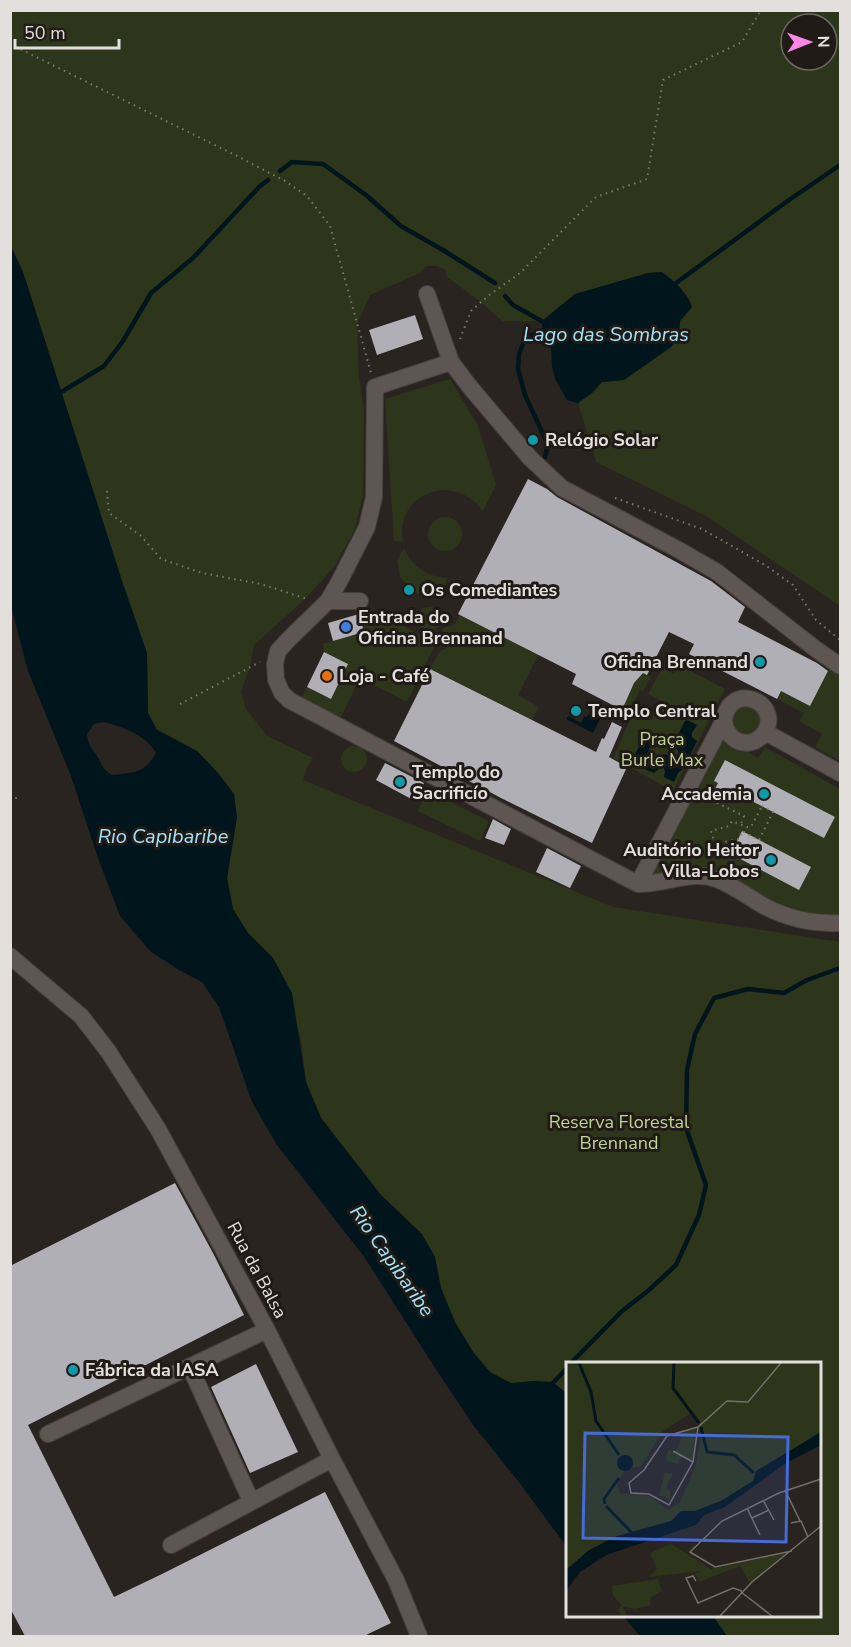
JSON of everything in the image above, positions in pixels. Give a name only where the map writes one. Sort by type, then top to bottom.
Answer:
[{"type":"lane","points":[[427,294],[451,362],[530,458],[562,488],[717,572],[840,666]]},
{"type":"lane","points":[[451,362],[375,387],[374,497],[367,527],[328,601],[278,651],[275,664],[276,680],[282,693],[289,700],[638,884],[652,884],[679,878],[715,879],[767,908],[795,918],[804,921],[840,923]]},
{"type":"lane","points":[[328,601],[360,601]]},
{"type":"lane","points":[[638,884],[724,720],[725,712],[741,698],[756,700],[766,710],[768,725],[765,732],[756,740],[737,741],[727,732],[724,720]]},
{"type":"lane","points":[[765,732],[840,773]]},
{"type":"lane","name":"Rua da Balsa","points":[[10,956],[81,1016],[108,1051],[158,1129],[267,1330],[396,1580],[418,1636]]},
{"type":"lane","points":[[48,1434],[267,1330]]},
{"type":"lane","points":[[190,1367],[251,1502]]},
{"type":"lane","points":[[171,1545],[332,1459]]},
{"type":"path","points":[[451,362],[471,311],[520,273],[596,197],[647,179],[663,80],[742,42],[761,10]]},
{"type":"path","points":[[10,44],[237,156],[285,181],[307,196],[330,226],[375,387]]},
{"type":"path","points":[[106,491],[109,513],[141,536],[161,559],[202,573],[261,584],[305,599],[328,601]]},
{"type":"path","points":[[614,497],[702,530],[765,565],[794,585],[816,620],[840,640]]},
{"type":"path","points":[[180,704],[278,651]]},
{"type":"path","points":[[716,794],[713,801],[744,816],[740,824]]},
{"type":"path","points":[[10,801],[20,795]]},
{"type":"path","points":[[762,806],[773,812],[759,840],[742,831],[739,839],[715,844],[711,831],[729,826],[732,820],[740,824],[751,827],[762,806]]},
{"type":"green space","name":"Reserva Florestal Brennand","points":[[10,11],[840,11],[840,606],[708,517],[596,462],[578,403],[602,382],[624,380],[671,347],[679,335],[680,321],[692,307],[688,297],[676,283],[662,272],[648,273],[575,294],[542,321],[502,321],[447,277],[445,269],[426,266],[420,273],[370,295],[357,325],[359,378],[364,411],[363,496],[354,531],[334,567],[305,599],[254,645],[250,667],[241,691],[246,709],[267,736],[313,758],[303,780],[613,907],[840,942],[840,1636],[727,1636],[714,1617],[821,1617],[821,1362],[566,1362],[566,1393],[553,1382],[533,1381],[511,1384],[490,1372],[473,1352],[455,1322],[441,1288],[435,1257],[422,1235],[381,1195],[321,1118],[306,1082],[301,1038],[273,958],[248,933],[233,909],[227,878],[237,817],[219,774],[197,751],[157,729],[148,713],[147,653],[23,272],[11,244]]},
{"type":"green space","points":[[450,379],[478,426],[496,485],[483,511],[471,499],[457,492],[443,490],[429,493],[417,500],[408,511],[403,525],[403,542],[394,541],[385,399]]},
{"type":"green space","points":[[445,517],[457,522],[462,534],[457,546],[445,551],[433,546],[428,534],[433,522]]},
{"type":"green space","points":[[404,548],[421,570],[447,578],[444,589],[417,594],[400,577],[397,560]]},
{"type":"green space","points":[[429,607],[437,611],[441,619],[437,627],[429,631],[421,627],[417,619],[421,611]]},
{"type":"green space","points":[[357,608],[369,614],[383,615],[391,620],[400,621],[399,624],[436,643],[407,702],[360,678],[341,717],[301,698],[307,687],[331,699],[348,664],[324,652],[323,644],[364,632]]},
{"type":"green space","points":[[460,614],[538,655],[518,695],[539,707],[532,720],[430,669],[440,651],[445,649],[448,643],[442,629],[455,624]]},
{"type":"green space","name":"Praça Burle Max","points":[[679,665],[725,689],[673,791],[613,758],[637,704],[647,708],[642,717],[651,721],[661,701],[648,694],[662,668],[674,674]]},
{"type":"green space","points":[[829,669],[840,677],[840,761],[815,747],[822,734],[799,721],[804,713],[777,699],[781,691],[810,705]]},
{"type":"green space","points":[[643,673],[651,677],[643,691],[640,690],[628,713],[622,710],[634,683]]},
{"type":"green space","points":[[743,704],[761,713],[761,729],[748,737],[733,730],[731,714]]},
{"type":"green space","points":[[710,731],[758,758],[765,747],[840,789],[840,917],[792,912],[730,881],[642,880]]},
{"type":"green space","points":[[354,746],[363,750],[367,759],[363,768],[354,772],[345,768],[341,759],[345,750]]},
{"type":"green space","points":[[428,791],[489,821],[480,841],[418,811]]},
{"type":"water","name":"Rio Capibaribe","points":[[10,245],[23,272],[147,653],[148,713],[157,730],[197,751],[234,794],[237,817],[227,878],[233,909],[248,933],[273,958],[292,993],[306,1082],[321,1118],[381,1195],[422,1234],[435,1257],[441,1288],[455,1322],[473,1352],[490,1372],[511,1383],[553,1382],[566,1393],[566,1546],[473,1425],[365,1258],[277,1145],[252,1102],[219,1007],[202,982],[150,951],[120,916],[71,776],[28,671],[11,606]],"holes":[[[104,722],[126,729],[146,741],[156,753],[152,760],[138,771],[112,775],[104,768],[89,744],[87,734],[94,724]]]},
{"type":"water","name":"Lago das Sombras","points":[[662,272],[676,283],[692,307],[680,321],[679,335],[671,347],[624,380],[602,382],[578,403],[567,400],[555,379],[551,346],[542,333],[542,321],[575,294],[648,273]]},
{"type":"water","points":[[591,702],[605,709],[593,733],[566,719],[568,716],[581,723],[591,709],[588,707]]},
{"type":"water","points":[[687,720],[697,725],[692,737],[697,741],[674,782],[664,777],[664,768],[654,773],[635,765],[640,757],[635,754],[645,738],[652,742],[646,757],[650,762],[659,761],[663,754],[678,756],[678,750],[673,744]]},
{"type":"water","points":[[624,1617],[714,1617],[727,1636],[640,1636]]},
{"type":"building","points":[[415,315],[423,339],[377,355],[369,330]]},
{"type":"building","name":"Oficina Brennand","points":[[528,479],[711,581],[745,607],[738,622],[828,671],[810,706],[781,691],[777,699],[689,654],[694,644],[669,632],[647,675],[643,673],[634,683],[622,710],[572,684],[576,674],[458,614]]},
{"type":"building","name":"Entrada do Oficina Brennand","points":[[359,614],[364,632],[333,641],[328,623]]},
{"type":"building","name":"Loja - Café","points":[[324,652],[348,664],[331,699],[307,687]]},
{"type":"building","points":[[430,669],[596,752],[612,722],[622,727],[609,757],[627,767],[592,843],[394,741]]},
{"type":"building","name":"Accademia","points":[[725,760],[835,817],[824,838],[734,792],[730,800],[713,793],[718,783],[714,781]]},
{"type":"building","name":"Templo do Sacrificío","points":[[385,763],[424,783],[415,801],[376,780]]},
{"type":"building","points":[[493,819],[511,829],[504,845],[485,838]]},
{"type":"building","name":"Auditório Heitor Villa-Lobos","points":[[742,831],[811,867],[799,890],[731,854]]},
{"type":"building","points":[[547,848],[581,866],[570,888],[536,872]]},
{"type":"building","name":"Fábrica da IASA","points":[[175,1183],[244,1315],[28,1425],[114,1597],[325,1492],[391,1623],[364,1636],[25,1636],[10,1608],[10,1266]]},
{"type":"building","points":[[256,1364],[298,1452],[250,1473],[211,1387]]},
{"type":"waterway","points":[[280,171],[292,162],[323,164],[366,195],[401,226],[495,283]]},
{"type":"waterway","points":[[676,283],[840,165]]},
{"type":"waterway","points":[[58,394],[104,366],[123,341],[151,293],[193,258],[268,180]]},
{"type":"waterway","points":[[505,296],[513,305],[545,323]]},
{"type":"waterway","points":[[542,333],[532,335],[524,342],[519,354],[518,369],[525,395],[548,445],[545,457]]},
{"type":"waterway","points":[[572,1362],[621,1312],[676,1265],[699,1215],[706,1185],[686,1128],[687,1070],[695,1034],[714,998],[748,989],[784,993],[807,980],[840,968]]},
{"type":"waterway","points":[[549,1387],[566,1369]]},
{"type":"place","name":"Relógio Solar","points":[[533,440]]},
{"type":"place","name":"Os Comediantes","points":[[409,590]]},
{"type":"place","name":"Entrada do Oficina Brennand","points":[[346,627]]},
{"type":"place","name":"Oficina Brennand","points":[[760,662]]},
{"type":"place","name":"Loja - Café","points":[[327,676]]},
{"type":"place","name":"Templo Central","points":[[576,711]]},
{"type":"place","name":"Templo do Sacrificío","points":[[400,782]]},
{"type":"place","name":"Accademia","points":[[764,794]]},
{"type":"place","name":"Auditório Heitor Villa-Lobos","points":[[771,860]]},
{"type":"place","name":"Fábrica da IASA","points":[[73,1370]]}]
